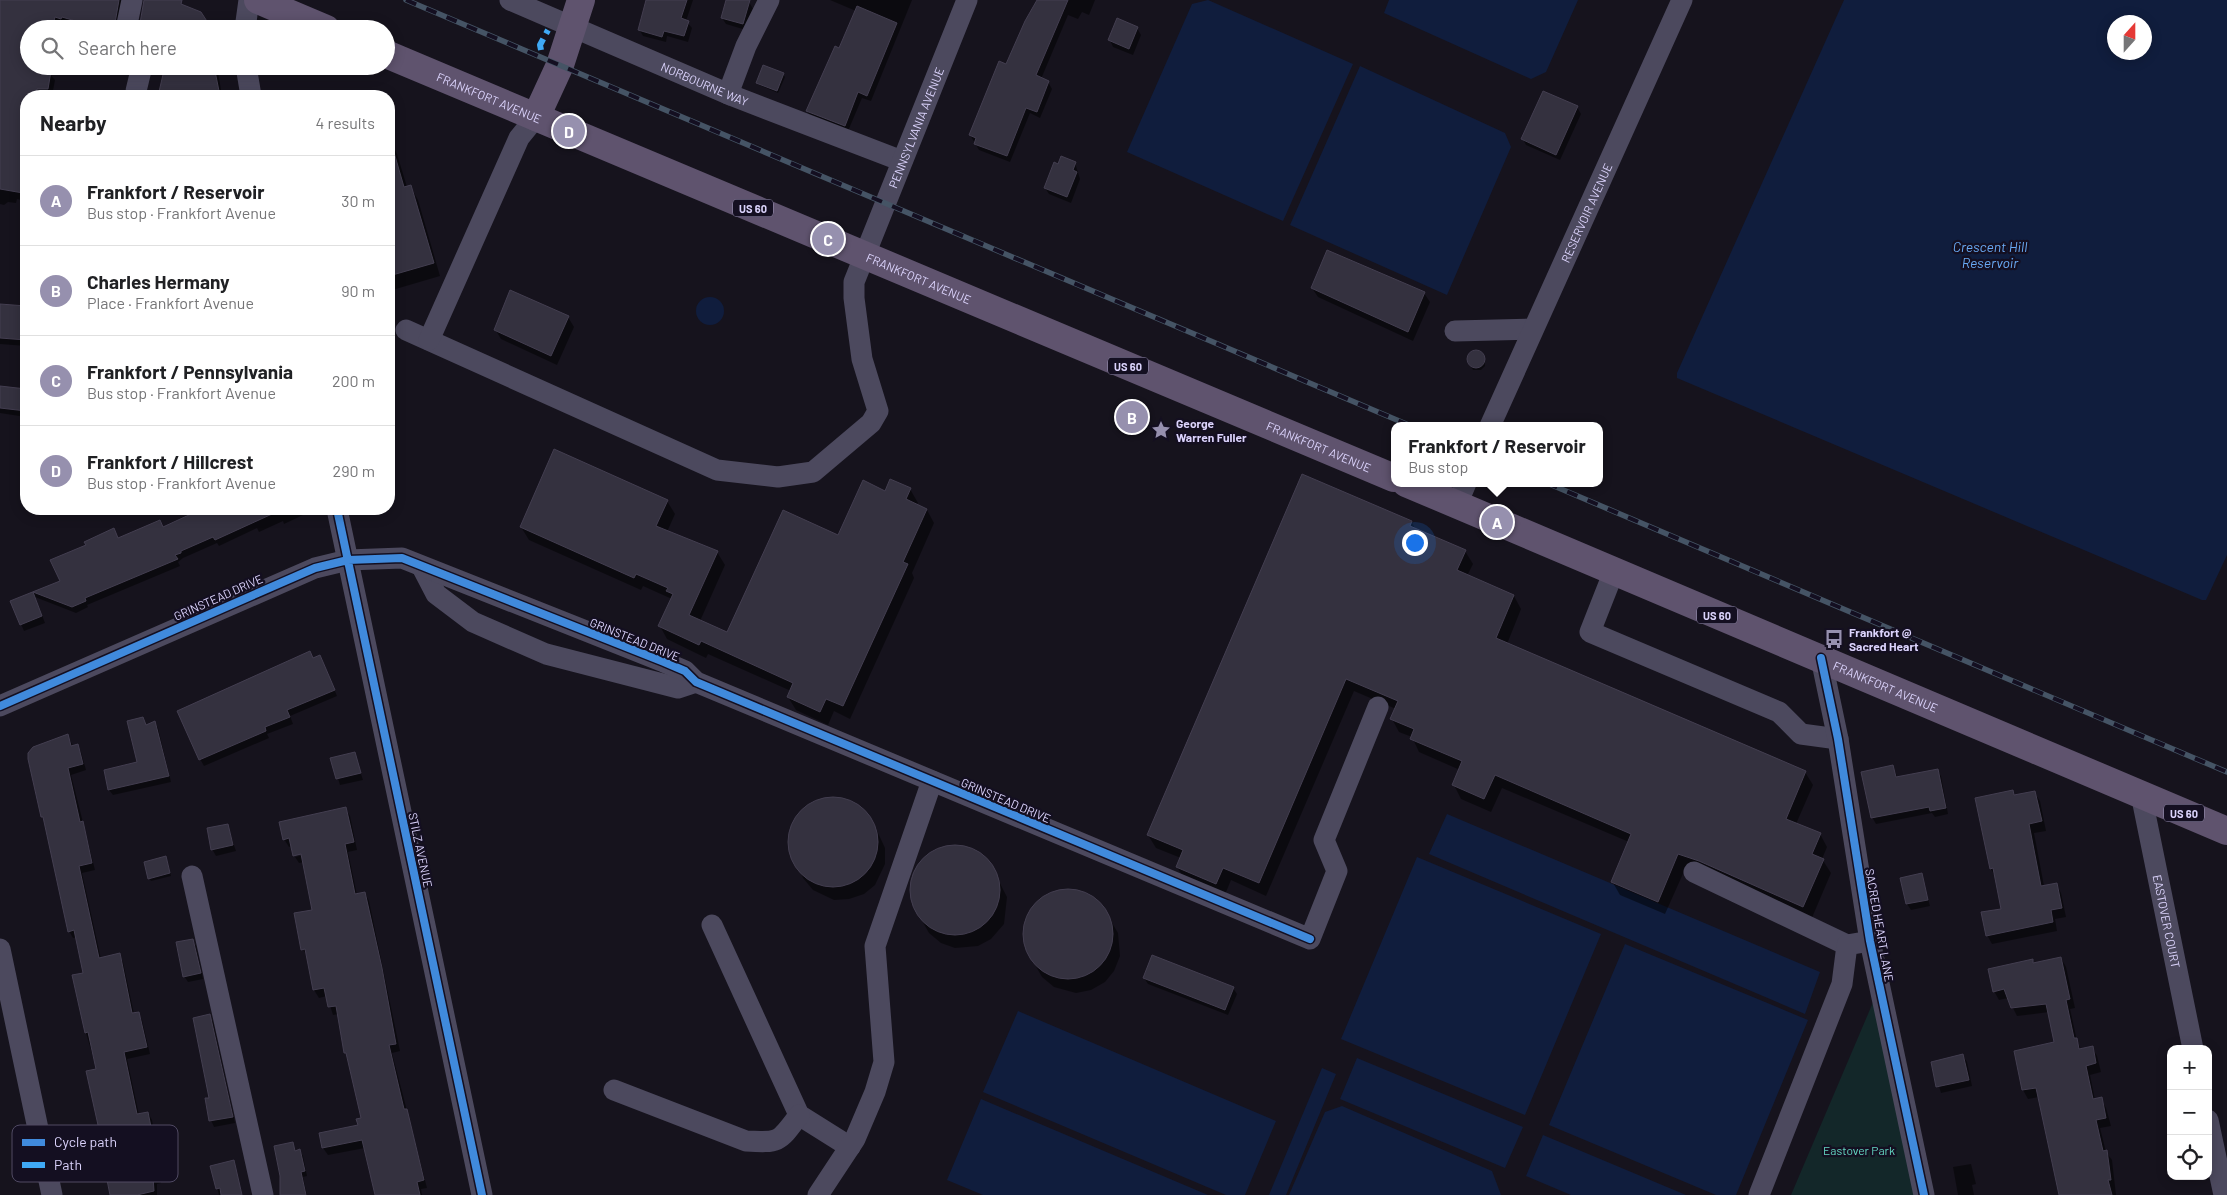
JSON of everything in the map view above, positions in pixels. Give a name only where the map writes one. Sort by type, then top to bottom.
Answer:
[{"type":"main road","points":[[258,0],[305,20]]},
{"type":"main road","points":[[536,117],[548,94],[582,0]]},
{"type":"main road","name":"FRANKFORT AVENUE","points":[[395,58],[1391,477]]},
{"type":"main road","name":"FRANKFORT AVENUE","points":[[1426,487],[1461,494],[1614,571],[2227,831]]},
{"type":"street","points":[[128,20],[132,0]]},
{"type":"street","points":[[246,20],[249,0]]},
{"type":"street","name":"NORBOURNE WAY","points":[[510,0],[728,94],[902,161]]},
{"type":"street","points":[[728,94],[746,46],[769,0]]},
{"type":"street","name":"PENNSYLVANIA AVENUE","points":[[406,330],[717,470],[778,477],[813,472],[871,423],[878,411],[862,359],[854,298],[854,282],[967,0]]},
{"type":"street","name":"RESERVOIR AVENUE","points":[[1492,422],[1682,0]]},
{"type":"street","points":[[136,90],[140,75]]},
{"type":"street","points":[[248,75],[251,90]]},
{"type":"street","points":[[429,340],[519,138],[536,117]]},
{"type":"street","points":[[1455,332],[1533,329]]},
{"type":"street","name":"STILZ AVENUE","points":[[338,515],[482,1195]]},
{"type":"street","name":"GRINSTEAD DRIVE","points":[[0,706],[315,568],[348,560],[402,558],[671,665],[685,671],[696,682],[1310,939],[1337,872],[1324,840],[1378,707]]},
{"type":"street","points":[[422,567],[436,594],[473,622],[546,654],[678,688],[696,682]]},
{"type":"street","points":[[1614,571],[1590,632],[1779,712],[1801,734],[1838,739]]},
{"type":"street","name":"SACRED HEART LANE","points":[[1821,658],[1838,739],[1870,941],[1924,1195]]},
{"type":"street","points":[[818,1195],[850,1148],[875,1092],[884,1062],[875,946],[932,781]]},
{"type":"street","name":"EASTOVER COURT","points":[[2141,794],[2192,1045]]},
{"type":"street","points":[[1694,872],[1847,945],[1870,941]]},
{"type":"street","points":[[192,876],[263,1195]]},
{"type":"street","points":[[712,924],[798,1116],[850,1148]]},
{"type":"street","points":[[1759,1195],[1842,984],[1847,945]]},
{"type":"street","points":[[0,949],[37,1125]]},
{"type":"street","points":[[614,1090],[746,1142],[769,1143],[782,1138],[798,1116]]},
{"type":"street","points":[[2211,1135],[2224,1195]]},
{"type":"street","points":[[49,1182],[52,1195]]},
{"type":"green space","name":"Eastover Park","points":[[1874,1000],[1916,1195],[1791,1195]]},
{"type":"water","points":[[1208,0],[1353,64],[1283,221],[1127,152],[1192,4]]},
{"type":"water","points":[[1389,0],[1578,0],[1546,72],[1531,79],[1384,13]]},
{"type":"water","name":"Crescent Hill Reservoir","points":[[1844,0],[2227,0],[2227,555],[2206,600],[2202,600],[1677,378],[1677,373]]},
{"type":"water","points":[[1360,66],[1505,133],[1511,147],[1447,295],[1290,225]]},
{"type":"water","points":[[710,297],[720,301],[724,311],[720,321],[710,325],[700,321],[696,311],[700,301]]},
{"type":"water","points":[[1447,814],[1820,972],[1805,1014],[1429,854]]},
{"type":"water","points":[[1417,857],[1601,934],[1525,1115],[1341,1039]]},
{"type":"water","points":[[1625,944],[1808,1020],[1736,1195],[1716,1195],[1549,1125]]},
{"type":"water","points":[[1018,1011],[1276,1121],[1245,1195],[1226,1195],[983,1092]]},
{"type":"water","points":[[1357,1058],[1523,1127],[1505,1168],[1340,1099]]},
{"type":"water","points":[[1322,1068],[1336,1074],[1286,1195],[1269,1195]]},
{"type":"water","points":[[981,1099],[1208,1195],[983,1195],[947,1180]]},
{"type":"water","points":[[1342,1106],[1492,1171],[1501,1195],[1289,1195],[1325,1112]]},
{"type":"water","points":[[1543,1135],[1686,1195],[1571,1195],[1526,1176]]},
{"type":"building","points":[[0,0],[119,0],[116,20],[72,20],[55,17],[54,20],[20,20],[20,75],[50,75],[48,89],[20,90],[20,192],[0,189]]},
{"type":"building","points":[[144,0],[182,0],[181,4],[201,12],[206,20],[141,20]]},
{"type":"building","points":[[646,0],[687,0],[681,18],[689,21],[684,36],[664,31],[662,37],[638,30]]},
{"type":"building","points":[[726,0],[750,0],[743,24],[721,18]]},
{"type":"building","points":[[1037,0],[1068,0],[1036,75],[1049,81],[1037,112],[1026,108],[1007,156],[974,144],[976,138],[969,135],[999,61],[1006,64],[1025,21]]},
{"type":"building","points":[[857,6],[897,23],[867,96],[858,92],[845,126],[806,111],[835,46],[839,48]]},
{"type":"building","points":[[1117,18],[1138,27],[1129,49],[1108,40]]},
{"type":"building","points":[[763,65],[784,73],[777,91],[756,83]]},
{"type":"building","points":[[163,75],[216,75],[219,90],[159,90]]},
{"type":"building","points":[[1543,91],[1578,106],[1556,155],[1521,139]]},
{"type":"building","points":[[395,156],[404,187],[411,185],[434,263],[395,274]]},
{"type":"building","points":[[1061,156],[1076,162],[1073,170],[1077,172],[1067,197],[1044,188],[1054,162],[1058,164]]},
{"type":"building","points":[[1327,250],[1425,292],[1408,332],[1311,288]]},
{"type":"building","points":[[510,290],[569,316],[551,356],[494,330]]},
{"type":"building","points":[[0,304],[20,306],[20,340],[0,338]]},
{"type":"building","points":[[1472,350],[1480,350],[1485,355],[1483,366],[1472,368],[1467,363],[1467,355]]},
{"type":"building","points":[[0,386],[20,388],[20,410],[0,408]]},
{"type":"building","points":[[554,449],[668,500],[656,526],[718,551],[689,615],[727,632],[783,510],[838,535],[863,480],[885,491],[890,479],[911,488],[906,499],[927,509],[903,562],[908,564],[843,706],[826,699],[820,712],[787,697],[793,683],[701,641],[699,645],[658,626],[673,594],[666,591],[668,588],[636,574],[634,578],[520,527]]},
{"type":"building","points":[[1302,474],[1412,521],[1410,526],[1466,550],[1457,570],[1514,595],[1496,638],[1806,771],[1786,819],[1821,833],[1812,854],[1824,859],[1803,907],[1699,861],[1678,854],[1658,902],[1611,882],[1631,834],[1495,775],[1484,799],[1452,785],[1462,761],[1410,739],[1414,729],[1390,719],[1398,701],[1346,679],[1259,883],[1223,868],[1216,884],[1176,867],[1183,850],[1147,835]]},
{"type":"building","points":[[189,515],[270,515],[215,540],[213,537],[181,551],[181,553],[175,555],[178,559],[85,598],[86,601],[72,607],[33,592],[42,616],[20,625],[10,601],[60,581],[50,560],[86,545],[84,542],[114,528],[118,538],[160,520],[163,527]]},
{"type":"building","points":[[310,651],[313,658],[320,655],[335,690],[287,710],[290,717],[265,727],[266,731],[199,760],[177,711]]},
{"type":"building","points":[[143,717],[146,725],[155,721],[169,776],[108,790],[104,770],[137,762],[127,721]]},
{"type":"building","points":[[68,734],[71,746],[78,744],[83,764],[68,768],[80,822],[83,821],[92,863],[79,866],[99,958],[120,953],[132,1013],[139,1012],[147,1047],[124,1052],[137,1114],[148,1112],[151,1125],[98,1125],[86,1071],[96,1069],[88,1032],[85,1033],[72,975],[83,973],[74,930],[68,932],[43,817],[41,817],[28,759],[28,753],[33,747]]},
{"type":"building","points":[[355,752],[361,773],[336,779],[330,758]]},
{"type":"building","points":[[1893,765],[1896,777],[1938,769],[1946,808],[1930,811],[1929,807],[1871,818],[1861,772]]},
{"type":"building","points":[[2013,790],[2014,795],[2035,791],[2042,821],[2029,824],[2041,886],[2057,883],[2062,908],[2051,910],[2053,922],[1986,936],[1981,912],[2001,909],[1993,868],[1990,869],[1975,798]]},
{"type":"building","points":[[833,797],[850,800],[865,810],[875,825],[878,842],[875,859],[865,874],[850,884],[833,887],[816,884],[801,874],[791,859],[788,842],[791,825],[801,810],[816,800]]},
{"type":"building","points":[[346,807],[354,842],[345,844],[355,894],[365,892],[382,968],[396,1044],[389,1045],[404,1109],[407,1109],[424,1180],[417,1182],[420,1195],[375,1195],[362,1140],[322,1148],[319,1133],[358,1125],[356,1119],[361,1118],[346,1053],[344,1053],[336,1006],[328,1007],[324,988],[313,990],[305,949],[301,950],[294,913],[312,910],[301,854],[293,856],[289,838],[283,840],[279,822]]},
{"type":"building","points":[[228,824],[233,845],[211,850],[207,828]]},
{"type":"building","points":[[955,845],[972,848],[987,858],[997,873],[1000,890],[997,907],[987,922],[972,932],[955,935],[938,932],[923,922],[913,907],[910,890],[913,873],[923,858],[938,848]]},
{"type":"building","points":[[166,856],[170,873],[148,879],[144,862]]},
{"type":"building","points":[[1922,873],[1928,900],[1906,904],[1900,878]]},
{"type":"building","points":[[1059,889],[1077,889],[1093,896],[1106,909],[1113,925],[1113,943],[1106,959],[1093,972],[1077,979],[1059,979],[1043,972],[1030,959],[1023,943],[1023,925],[1030,909],[1043,896]]},
{"type":"building","points":[[193,939],[201,973],[183,977],[176,942]]},
{"type":"building","points":[[1152,955],[1234,987],[1225,1010],[1143,978]]},
{"type":"building","points":[[2061,957],[2070,999],[2066,1000],[2074,1038],[2077,1038],[2079,1049],[2093,1046],[2096,1063],[2086,1066],[2093,1099],[2102,1097],[2106,1118],[2096,1120],[2103,1151],[2107,1150],[2111,1180],[2108,1180],[2112,1195],[2059,1195],[2036,1088],[2022,1090],[2014,1051],[2054,1042],[2046,1004],[2011,1008],[2004,989],[1993,992],[1988,969],[2033,959],[2033,963]]},
{"type":"building","points":[[210,1014],[233,1117],[209,1121],[205,1098],[209,1098],[193,1018]]},
{"type":"building","points":[[1963,1054],[1969,1080],[1936,1087],[1931,1062]]},
{"type":"building","points":[[293,1142],[295,1151],[300,1149],[305,1171],[301,1172],[306,1195],[280,1195],[280,1176],[274,1146]]},
{"type":"building","points":[[234,1160],[242,1195],[221,1195],[220,1188],[216,1189],[210,1166]]},
{"type":"building","points":[[107,1182],[153,1182],[154,1191],[137,1195],[110,1195]]},
{"type":"railway","points":[[406,0],[1402,422]]},
{"type":"railway","points":[[1556,487],[2227,772]]},
{"type":"marked path","points":[[541,50],[540,45],[548,30]]},
{"type":"cycle path","points":[[338,515],[482,1195]]},
{"type":"cycle path","points":[[0,706],[315,568],[348,560],[402,558],[664,662],[685,671],[696,682],[1310,939]]},
{"type":"cycle path","points":[[1821,658],[1838,739],[1870,941],[1924,1195]]},
{"type":"place","name":"Frankfort / Hillcrest","points":[[569,131]]},
{"type":"place","name":"Frankfort / Pennsylvania","points":[[828,239]]},
{"type":"place","name":"Charles Hermany","points":[[1132,417]]},
{"type":"place","name":"George Warren Fuller","points":[[1161,430]]},
{"type":"place","name":"Frankfort / Reservoir","points":[[1497,522]]},
{"type":"place","name":"Frankfort @ Sacred Heart","points":[[1834,639]]}]
